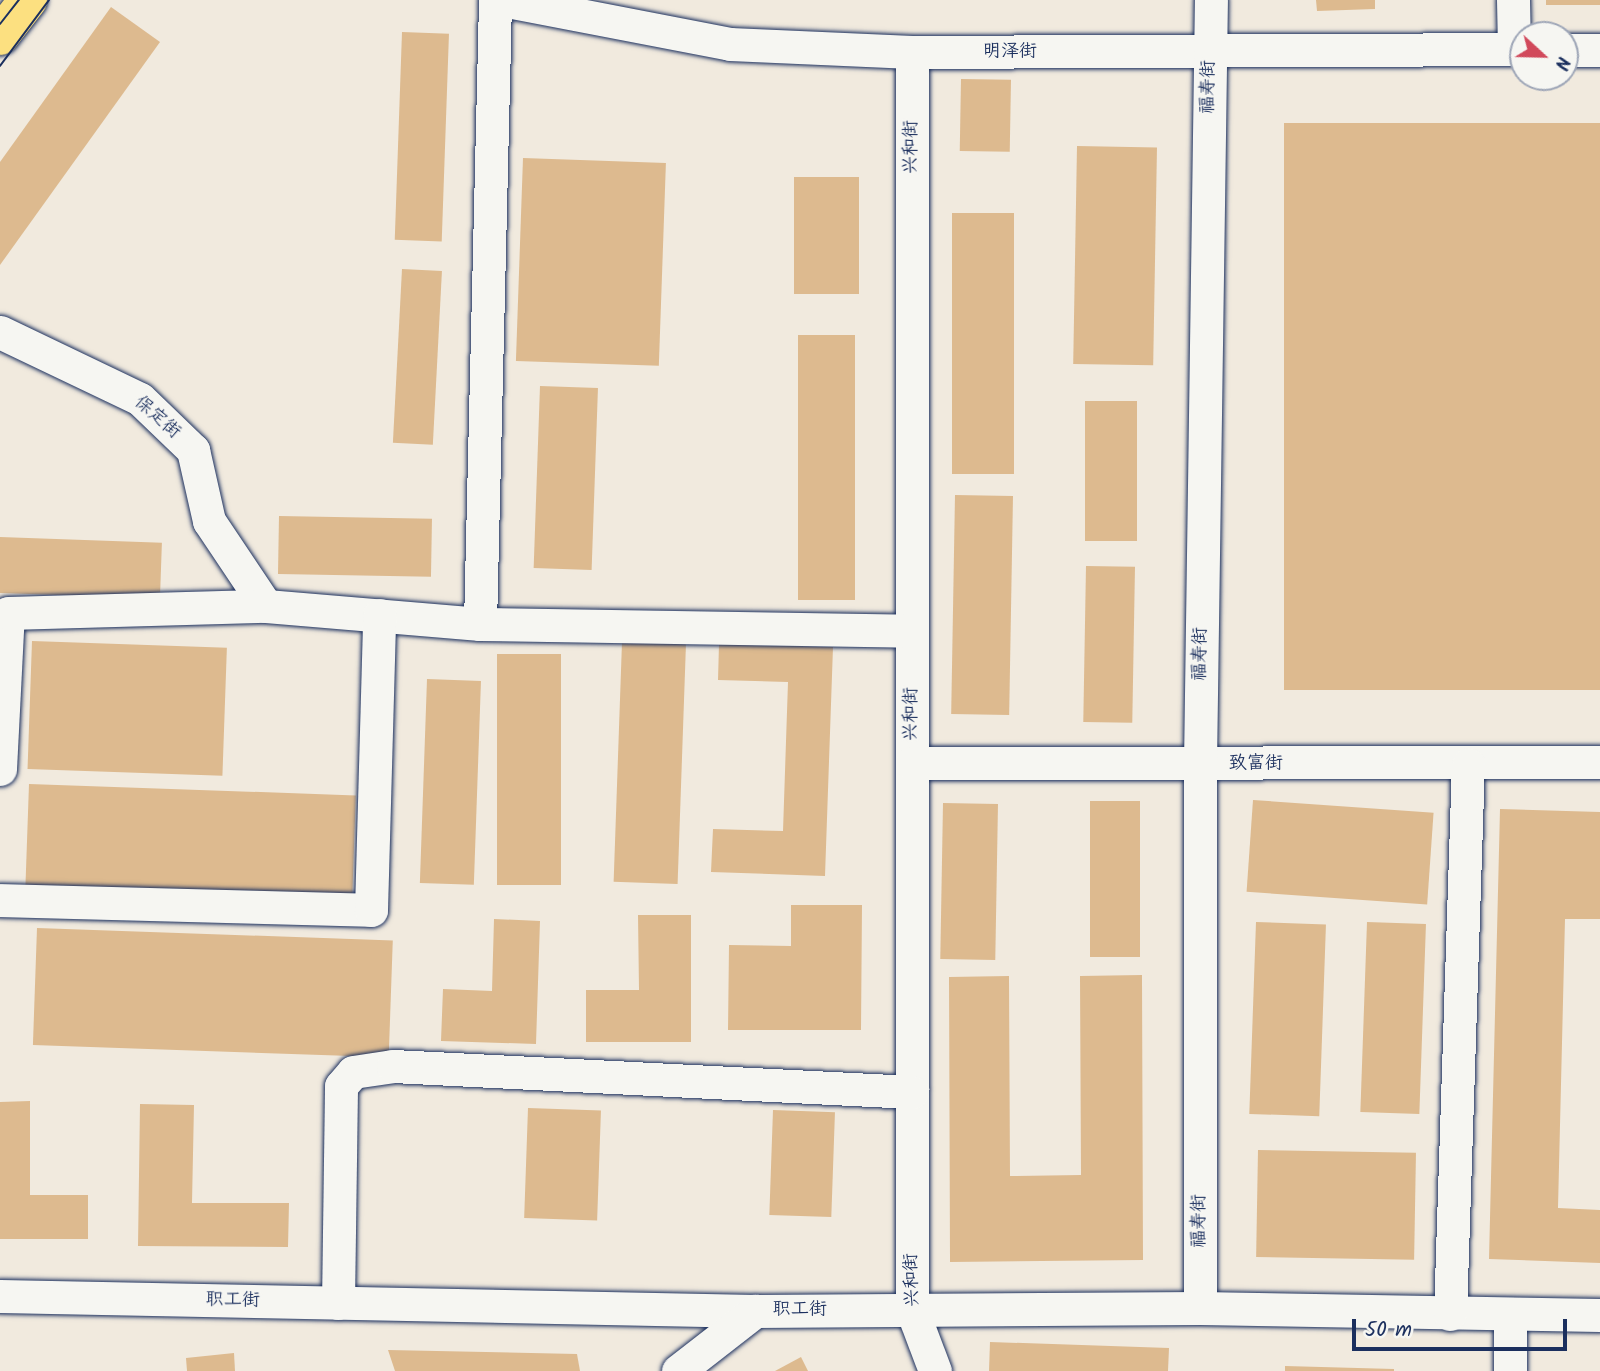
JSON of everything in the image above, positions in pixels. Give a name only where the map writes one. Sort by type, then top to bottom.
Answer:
[{"type":"main road","points":[[0,37],[28,0]]},
{"type":"street","points":[[480,624],[495,0]]},
{"type":"street","name":"明泽街","points":[[502,0],[730,44],[912,52],[1509,49]]},
{"type":"street","name":"福寿街","points":[[1200,1308],[1200,764],[1211,0]]},
{"type":"street","points":[[1513,0],[1515,21]]},
{"type":"street","points":[[1579,50],[1600,50]]},
{"type":"street","name":"兴和街","points":[[912,52],[912,1310],[935,1371]]},
{"type":"street","name":"保定街","points":[[0,332],[140,399],[193,450],[209,521],[266,606]]},
{"type":"street","points":[[0,769],[8,613],[266,606],[480,624],[912,631]]},
{"type":"street","points":[[0,900],[371,910],[379,615]]},
{"type":"street","name":"致富街","points":[[912,763],[1600,762]]},
{"type":"street","points":[[1450,1314],[1468,764]]},
{"type":"street","points":[[338,1303],[341,1086],[353,1072],[393,1066],[912,1092]]},
{"type":"street","name":"职工街","points":[[0,1296],[755,1311],[1200,1308],[1510,1316],[1600,1315]]},
{"type":"street","points":[[678,1371],[755,1311]]},
{"type":"street","points":[[1510,1316],[1510,1371]]},
{"type":"building","points":[[1316,0],[1375,0],[1375,9],[1317,11]]},
{"type":"building","points":[[1546,0],[1600,0],[1600,5],[1546,5]]},
{"type":"building","points":[[111,7],[160,42],[0,265],[0,162]]},
{"type":"building","points":[[402,32],[449,34],[442,242],[395,240]]},
{"type":"building","points":[[961,79],[1011,80],[1010,152],[960,151]]},
{"type":"building","points":[[1284,123],[1600,123],[1600,690],[1284,690]]},
{"type":"building","points":[[1077,146],[1157,147],[1153,365],[1073,364]]},
{"type":"building","points":[[523,158],[666,163],[659,366],[516,361]]},
{"type":"building","points":[[794,177],[859,177],[859,294],[794,294]]},
{"type":"building","points":[[952,213],[1014,213],[1014,474],[952,474]]},
{"type":"building","points":[[402,269],[442,271],[433,445],[393,443]]},
{"type":"building","points":[[798,335],[855,335],[855,600],[798,600]]},
{"type":"building","points":[[540,386],[598,388],[592,570],[534,568]]},
{"type":"building","points":[[1085,401],[1137,401],[1137,541],[1085,541]]},
{"type":"building","points":[[955,495],[1013,496],[1009,715],[951,714]]},
{"type":"building","points":[[279,516],[432,519],[431,577],[278,574]]},
{"type":"building","points":[[0,537],[162,543],[160,599],[0,593]]},
{"type":"building","points":[[1086,566],[1135,567],[1132,723],[1083,722]]},
{"type":"building","points":[[32,641],[227,648],[222,776],[28,769]]},
{"type":"building","points":[[622,642],[686,644],[678,884],[614,882]]},
{"type":"building","points":[[719,644],[833,647],[825,876],[711,872],[713,829],[783,831],[788,682],[718,680]]},
{"type":"building","points":[[497,654],[561,654],[561,885],[497,885]]},
{"type":"building","points":[[427,679],[481,681],[474,885],[420,883]]},
{"type":"building","points":[[29,784],[356,795],[352,904],[25,893]]},
{"type":"building","points":[[1253,800],[1434,813],[1427,904],[1247,892]]},
{"type":"building","points":[[1090,801],[1140,801],[1140,957],[1090,957]]},
{"type":"building","points":[[943,803],[998,804],[995,960],[940,959]]},
{"type":"building","points":[[1500,809],[1600,812],[1600,919],[1565,919],[1558,1208],[1600,1210],[1600,1263],[1489,1259]]},
{"type":"building","points":[[791,905],[862,905],[861,1030],[728,1030],[729,945],[791,946]]},
{"type":"building","points":[[638,915],[691,915],[691,1042],[586,1042],[586,990],[639,990]]},
{"type":"building","points":[[494,919],[540,921],[536,1044],[441,1041],[443,989],[492,991]]},
{"type":"building","points":[[1256,922],[1326,924],[1319,1116],[1249,1114]]},
{"type":"building","points":[[1367,922],[1426,924],[1419,1114],[1360,1112]]},
{"type":"building","points":[[37,928],[393,940],[389,1057],[33,1045]]},
{"type":"building","points":[[1142,975],[1143,1260],[950,1262],[949,977],[1009,976],[1010,1176],[1081,1175],[1080,976]]},
{"type":"building","points":[[30,1101],[30,1195],[88,1195],[88,1239],[0,1239],[0,1102]]},
{"type":"building","points":[[140,1104],[194,1105],[192,1203],[289,1203],[288,1247],[138,1246]]},
{"type":"building","points":[[528,1108],[601,1111],[597,1220],[524,1218]]},
{"type":"building","points":[[773,1110],[835,1112],[831,1217],[769,1215]]},
{"type":"building","points":[[1258,1150],[1416,1153],[1414,1260],[1256,1257]]},
{"type":"building","points":[[990,1342],[1169,1348],[1168,1371],[989,1371]]},
{"type":"building","points":[[388,1350],[577,1354],[580,1371],[395,1371]]},
{"type":"building","points":[[234,1353],[235,1371],[187,1371],[186,1358]]},
{"type":"building","points":[[801,1357],[808,1371],[775,1371]]},
{"type":"building","points":[[1285,1366],[1394,1369],[1394,1371],[1285,1371]]},
{"type":"tram line","points":[[0,24],[19,0]]},
{"type":"tram line","points":[[0,66],[49,0]]}]
